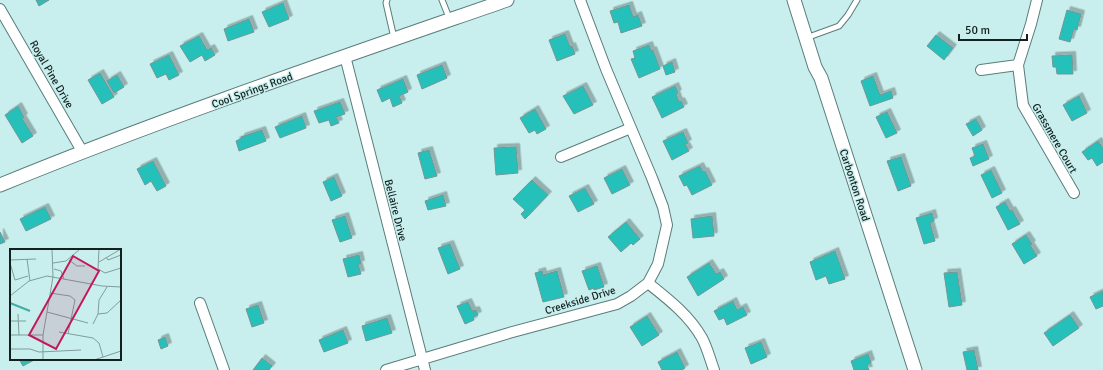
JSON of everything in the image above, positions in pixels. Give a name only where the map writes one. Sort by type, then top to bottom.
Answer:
[{"type":"street","name":"Cool Springs Road","points":[[0,186],[82,151],[345,56],[507,0]]},
{"type":"street","name":"Creekside Drive","points":[[386,370],[508,333],[616,304],[631,296],[648,283],[658,264],[667,225],[663,206],[606,69],[580,0]]},
{"type":"street","name":"Carbonton Road","points":[[794,0],[915,370]]},
{"type":"street","name":"Grassmere Court","points":[[1037,0],[1018,65],[1023,105],[1074,193]]},
{"type":"street","name":"Royal Pine Drive","points":[[0,9],[82,151]]},
{"type":"street","name":"Bellaire Drive","points":[[345,56],[425,370]]},
{"type":"street","points":[[981,70],[1018,65]]},
{"type":"street","points":[[561,158],[631,128]]},
{"type":"street","points":[[648,283],[681,311],[692,323],[702,338],[714,370]]},
{"type":"street","points":[[200,303],[224,370]]},
{"type":"lane","points":[[387,0],[386,3],[394,39]]},
{"type":"lane","points":[[442,0],[450,20]]},
{"type":"lane","points":[[806,38],[839,26],[857,0]]},
{"type":"building","points":[[36,0],[49,0],[39,6]]},
{"type":"building","points":[[283,3],[289,19],[269,27],[262,12]]},
{"type":"building","points":[[629,5],[633,17],[638,15],[642,26],[621,33],[618,22],[614,23],[610,11]]},
{"type":"building","points":[[1067,10],[1081,14],[1077,30],[1074,29],[1070,42],[1059,39]]},
{"type":"building","points":[[249,19],[254,32],[228,41],[224,29]]},
{"type":"building","points":[[565,34],[570,47],[572,46],[575,54],[557,61],[549,40]]},
{"type":"building","points":[[936,35],[953,48],[944,60],[927,46]]},
{"type":"building","points":[[199,36],[207,50],[211,48],[215,55],[205,61],[202,55],[190,62],[180,46]]},
{"type":"building","points":[[649,45],[651,51],[653,50],[660,69],[639,78],[631,59],[635,58],[633,51]]},
{"type":"building","points":[[169,55],[179,75],[169,80],[166,74],[157,78],[150,64]]},
{"type":"building","points":[[1072,55],[1073,74],[1057,74],[1056,67],[1053,67],[1052,56]]},
{"type":"building","points":[[672,62],[675,72],[666,75],[663,66]]},
{"type":"building","points":[[442,65],[447,78],[422,89],[417,75]]},
{"type":"building","points":[[100,73],[114,97],[102,104],[88,80]]},
{"type":"building","points":[[117,75],[124,87],[114,93],[107,81]]},
{"type":"building","points":[[873,76],[880,95],[891,91],[893,98],[870,106],[861,81]]},
{"type":"building","points":[[403,79],[408,92],[399,96],[402,103],[393,107],[390,98],[382,102],[377,90]]},
{"type":"building","points":[[583,86],[593,105],[574,114],[563,96]]},
{"type":"building","points":[[675,86],[678,93],[676,94],[679,102],[681,101],[684,107],[662,118],[652,97]]},
{"type":"building","points":[[1079,96],[1087,113],[1072,121],[1063,105]]},
{"type":"building","points":[[340,102],[345,114],[336,117],[339,123],[331,126],[329,120],[319,123],[314,111]]},
{"type":"building","points":[[18,106],[24,117],[22,118],[33,136],[22,143],[5,115]]},
{"type":"building","points":[[535,109],[546,129],[537,134],[535,130],[529,133],[520,118]]},
{"type":"building","points":[[887,112],[897,133],[886,138],[876,117]]},
{"type":"building","points":[[302,116],[306,128],[280,138],[275,127]]},
{"type":"building","points":[[976,119],[982,130],[973,136],[966,124]]},
{"type":"building","points":[[262,130],[266,141],[239,151],[236,141],[242,138],[241,137]]},
{"type":"building","points":[[683,132],[688,143],[685,144],[689,151],[672,160],[663,141]]},
{"type":"building","points":[[1098,141],[1103,148],[1103,162],[1097,166],[1092,158],[1088,160],[1082,152]]},
{"type":"building","points":[[983,144],[989,159],[973,166],[970,158],[975,156],[972,148]]},
{"type":"building","points":[[516,147],[518,173],[496,175],[494,148]]},
{"type":"building","points":[[429,150],[437,176],[425,179],[418,153]]},
{"type":"building","points":[[901,157],[911,186],[898,191],[887,161]]},
{"type":"building","points":[[153,161],[166,186],[157,191],[151,181],[145,185],[137,169]]},
{"type":"building","points":[[700,166],[703,172],[705,171],[712,185],[692,195],[687,185],[684,186],[679,176]]},
{"type":"building","points":[[622,169],[630,185],[612,194],[604,178]]},
{"type":"building","points":[[991,170],[1002,193],[992,198],[981,175]]},
{"type":"building","points":[[334,177],[342,196],[331,201],[323,182]]},
{"type":"building","points":[[532,180],[548,195],[525,219],[521,214],[525,210],[513,199]]},
{"type":"building","points":[[585,188],[594,204],[578,212],[569,196]]},
{"type":"building","points":[[443,195],[446,206],[428,210],[425,201]]},
{"type":"building","points":[[1005,202],[1010,211],[1012,210],[1020,224],[1008,230],[996,207]]},
{"type":"building","points":[[45,207],[51,219],[26,231],[20,219]]},
{"type":"building","points":[[932,213],[934,221],[930,223],[935,241],[924,244],[916,218]]},
{"type":"building","points":[[345,216],[352,238],[340,242],[332,220]]},
{"type":"building","points":[[712,216],[714,236],[693,238],[691,219]]},
{"type":"building","points":[[626,222],[640,239],[633,245],[631,243],[621,252],[608,237]]},
{"type":"building","points":[[0,232],[5,242],[0,244]]},
{"type":"building","points":[[1026,235],[1037,256],[1024,264],[1012,244]]},
{"type":"building","points":[[450,244],[460,269],[448,274],[438,248]]},
{"type":"building","points":[[835,251],[845,279],[829,284],[826,276],[816,280],[810,262]]},
{"type":"building","points":[[359,255],[361,264],[358,264],[361,274],[348,277],[343,259]]},
{"type":"building","points":[[709,263],[716,274],[720,272],[724,279],[698,296],[687,277]]},
{"type":"building","points":[[597,266],[604,287],[589,290],[582,271]]},
{"type":"building","points":[[542,271],[543,275],[557,271],[564,297],[543,302],[535,273]]},
{"type":"building","points":[[957,272],[962,305],[949,307],[944,273]]},
{"type":"building","points":[[1103,291],[1103,306],[1096,309],[1090,297]]},
{"type":"building","points":[[733,301],[737,310],[743,307],[747,315],[727,325],[724,318],[719,320],[714,311]]},
{"type":"building","points":[[468,302],[472,311],[476,310],[478,315],[473,317],[474,320],[465,324],[457,306]]},
{"type":"building","points":[[258,305],[264,323],[252,327],[246,309]]},
{"type":"building","points":[[1070,315],[1079,328],[1053,346],[1044,333]]},
{"type":"building","points":[[647,316],[659,335],[642,346],[630,327]]},
{"type":"building","points":[[387,318],[392,333],[366,341],[362,326]]},
{"type":"building","points":[[343,330],[348,343],[324,352],[319,340]]},
{"type":"building","points":[[165,337],[168,346],[161,349],[158,340]]},
{"type":"building","points":[[761,342],[767,357],[751,364],[745,348]]},
{"type":"building","points":[[974,350],[978,370],[967,370],[963,352]]},
{"type":"building","points":[[677,352],[685,368],[682,370],[662,370],[658,362]]},
{"type":"building","points":[[868,354],[871,363],[867,365],[869,370],[854,370],[851,361]]},
{"type":"building","points":[[262,358],[272,366],[269,370],[253,370]]},
{"type":"building","points":[[20,360],[34,360],[23,366]]}]
